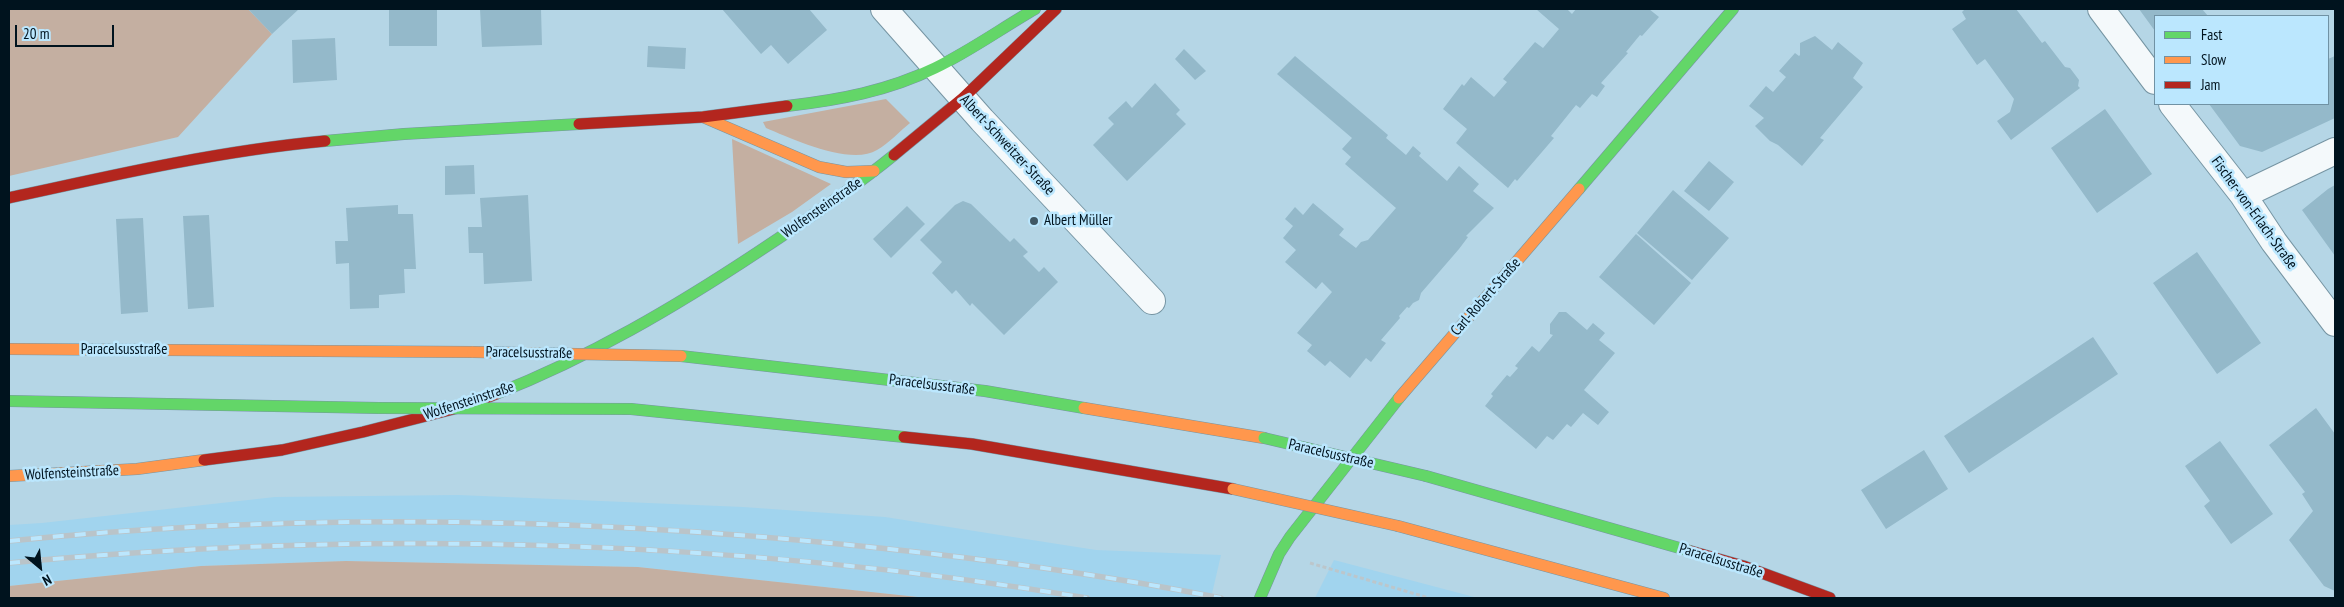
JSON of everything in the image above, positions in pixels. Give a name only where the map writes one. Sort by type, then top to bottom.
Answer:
[{"type":"main road","name":"Wolfensteinstraße","points":[[9,198],[162,165],[292,144],[404,134],[703,118],[845,99],[881,89],[935,68],[1035,9]]},
{"type":"main road","name":"Wolfensteinstraße","points":[[9,476],[138,469],[282,450],[469,405],[535,379],[627,334],[718,278],[803,222],[874,171],[963,98],[1056,9]]},
{"type":"main road","name":"Carl-Robert-Straße","points":[[1260,598],[1279,554],[1290,537],[1364,440],[1733,9]]},
{"type":"main road","name":"Wolfensteinstraße","points":[[703,118],[818,167],[846,172],[874,171]]},
{"type":"main road","name":"Paracelsusstraße","points":[[9,349],[472,352],[681,356],[985,391],[1264,438],[1426,476],[1743,566],[1830,598]]},
{"type":"main road","points":[[9,401],[379,408],[631,409],[972,444],[1233,488],[1398,526],[1664,598]]},
{"type":"street","name":"Albert-Schweitzer-Straße","points":[[884,9],[935,68],[1152,301]]},
{"type":"street","points":[[2101,9],[2154,80]]},
{"type":"street","name":"Fischer-von-Erlach-Straße","points":[[2173,105],[2243,195],[2274,242],[2335,323]]},
{"type":"street","points":[[2243,195],[2335,152]]},
{"type":"path","points":[[1304,562],[1429,598]]},
{"type":"shaded area","points":[[9,9],[248,9],[272,34],[178,137],[9,176]]},
{"type":"shaded area","points":[[886,99],[910,123],[877,150],[866,154],[852,155],[822,149],[766,128],[763,122]]},
{"type":"shaded area","points":[[732,139],[831,184],[792,212],[738,244]]},
{"type":"shaded area","points":[[458,495],[743,507],[885,517],[1096,550],[1221,555],[1211,598],[927,598],[638,567],[346,561],[201,566],[9,586],[9,525],[275,497]]},
{"type":"shaded area","points":[[1334,560],[1478,598],[1315,598]]},
{"type":"shaded area","points":[[346,561],[638,567],[927,598],[9,598],[9,586],[201,566]]},
{"type":"building","points":[[248,9],[299,9],[272,34]]},
{"type":"building","points":[[389,9],[437,9],[437,46],[389,46]]},
{"type":"building","points":[[480,9],[541,9],[542,45],[482,47]]},
{"type":"building","points":[[722,9],[809,9],[827,30],[788,64],[771,45],[761,54]]},
{"type":"building","points":[[1536,9],[1567,9],[1572,14],[1576,9],[1649,9],[1659,17],[1642,36],[1640,35],[1626,52],[1628,53],[1601,83],[1605,86],[1597,97],[1592,94],[1580,108],[1576,105],[1551,136],[1554,138],[1517,181],[1515,179],[1508,188],[1456,143],[1467,129],[1443,109],[1462,84],[1464,86],[1471,77],[1494,97],[1507,82],[1503,79],[1535,42],[1543,48],[1559,29]]},
{"type":"building","points":[[1965,9],[2016,9],[2042,43],[2045,41],[2065,67],[2070,68],[2079,80],[2078,86],[2080,88],[2011,140],[1997,121],[2010,112],[2014,99],[1985,59],[1977,65],[1952,29],[1966,19],[1962,12]]},
{"type":"building","points":[[2139,9],[2202,9],[2207,15],[2154,15],[2154,30]]},
{"type":"building","points":[[1815,36],[1832,50],[1838,42],[1863,63],[1853,78],[1863,87],[1820,138],[1824,140],[1802,166],[1778,145],[1770,141],[1755,126],[1764,118],[1749,106],[1766,86],[1773,92],[1786,77],[1779,71],[1795,53],[1800,55],[1800,43]]},
{"type":"building","points":[[335,38],[337,80],[293,83],[292,40]]},
{"type":"building","points":[[648,46],[686,48],[685,69],[647,67]]},
{"type":"building","points":[[1184,49],[1206,71],[1195,80],[1175,59]]},
{"type":"building","points":[[1295,56],[1388,135],[1386,138],[1406,155],[1413,146],[1421,153],[1419,156],[1447,181],[1459,166],[1479,184],[1473,191],[1494,208],[1466,236],[1468,237],[1459,249],[1421,293],[1419,300],[1409,308],[1407,307],[1399,316],[1400,318],[1381,340],[1386,343],[1371,362],[1366,358],[1350,378],[1330,361],[1325,366],[1307,351],[1312,345],[1297,333],[1332,292],[1322,282],[1316,289],[1285,262],[1296,250],[1283,238],[1293,226],[1285,219],[1295,207],[1303,215],[1313,203],[1344,229],[1339,235],[1356,248],[1361,242],[1368,240],[1396,208],[1345,164],[1351,157],[1342,149],[1352,138],[1277,74]]},
{"type":"building","points":[[2335,56],[2335,118],[2262,152],[2240,146],[2210,105],[2329,105],[2329,59]]},
{"type":"building","points":[[1155,83],[1180,110],[1176,114],[1186,124],[1127,181],[1093,145],[1114,124],[1108,118],[1126,101],[1132,108]]},
{"type":"building","points":[[2105,109],[2152,174],[2097,213],[2051,148]]},
{"type":"building","points":[[1709,161],[1734,182],[1709,211],[1684,191]]},
{"type":"building","points":[[474,165],[475,194],[445,195],[445,166]]},
{"type":"building","points":[[2335,185],[2335,256],[2302,210]]},
{"type":"building","points":[[1673,190],[1729,238],[1692,280],[1637,233]]},
{"type":"building","points":[[528,195],[532,281],[484,284],[483,253],[469,253],[468,227],[482,227],[480,198]]},
{"type":"building","points":[[963,201],[971,204],[1010,242],[1014,238],[1028,252],[1023,256],[1039,272],[1044,267],[1058,282],[1004,335],[972,303],[970,306],[956,290],[952,294],[932,273],[942,262],[920,240],[955,205]]},
{"type":"building","points":[[398,205],[398,214],[413,214],[416,269],[404,269],[405,293],[379,295],[379,308],[350,309],[349,263],[336,264],[335,241],[348,241],[346,208]]},
{"type":"building","points":[[907,206],[925,224],[891,258],[873,239]]},
{"type":"building","points":[[209,215],[214,307],[188,309],[183,216]]},
{"type":"building","points":[[143,218],[148,312],[121,314],[116,219]]},
{"type":"building","points":[[1636,234],[1691,283],[1654,325],[1599,277]]},
{"type":"building","points":[[2197,252],[2261,343],[2217,374],[2153,283]]},
{"type":"building","points":[[1559,312],[1566,312],[1587,330],[1593,323],[1605,333],[1599,340],[1615,353],[1584,390],[1609,412],[1598,425],[1583,413],[1571,427],[1567,424],[1553,440],[1547,436],[1536,449],[1485,406],[1493,396],[1491,394],[1507,375],[1510,377],[1518,368],[1515,366],[1532,346],[1539,352],[1553,335],[1550,334],[1550,324]]},
{"type":"building","points":[[2093,337],[2118,374],[1969,473],[1944,436]]},
{"type":"building","points":[[2316,408],[2335,434],[2335,591],[2324,586],[2289,540],[2313,511],[2302,494],[2305,492],[2269,445]]},
{"type":"building","points":[[2220,441],[2273,514],[2231,544],[2204,506],[2210,501],[2185,466]]},
{"type":"building","points":[[1924,450],[1948,489],[1886,529],[1861,490]]},
{"type":"railway","points":[[9,541],[224,525],[331,522],[547,524],[655,529],[762,537],[958,557],[1046,568],[1221,598]]},
{"type":"railway","points":[[9,563],[144,552],[279,546],[414,544],[549,546],[684,552],[819,563],[953,578],[1087,598]]},
{"type":"traffic: fast","points":[[787,106],[825,101],[881,89],[917,76],[961,54],[1035,9]]},
{"type":"traffic: fast","points":[[1579,189],[1733,9]]},
{"type":"traffic: fast","points":[[325,141],[404,134],[579,124]]},
{"type":"traffic: fast","points":[[496,394],[565,364],[663,311],[793,229],[894,155]]},
{"type":"traffic: fast","points":[[681,356],[985,391],[1084,408]]},
{"type":"traffic: fast","points":[[1260,598],[1279,554],[1290,537],[1399,398]]},
{"type":"traffic: fast","points":[[9,401],[379,408]]},
{"type":"traffic: fast","points":[[379,408],[631,409]]},
{"type":"traffic: fast","points":[[631,409],[904,437]]},
{"type":"traffic: fast","points":[[1264,438],[1426,476]]},
{"type":"traffic: fast","points":[[1426,476],[1690,551]]},
{"type":"traffic: slow","points":[[703,117],[819,167],[846,172],[874,171]]},
{"type":"traffic: slow","points":[[1399,398],[1579,189]]},
{"type":"traffic: slow","points":[[9,349],[473,352]]},
{"type":"traffic: slow","points":[[473,352],[681,356]]},
{"type":"traffic: slow","points":[[1084,408],[1264,438]]},
{"type":"traffic: slow","points":[[9,476],[137,469],[204,460]]},
{"type":"traffic: slow","points":[[1233,489],[1398,526]]},
{"type":"traffic: slow","points":[[1398,526],[1664,598]]},
{"type":"traffic: jam","points":[[894,155],[963,98],[1056,9]]},
{"type":"traffic: jam","points":[[579,124],[703,117],[787,106]]},
{"type":"traffic: jam","points":[[9,198],[205,157],[325,141]]},
{"type":"traffic: jam","points":[[204,460],[282,450],[363,432],[469,405],[496,394]]},
{"type":"traffic: jam","points":[[904,437],[972,444],[1233,489]]},
{"type":"traffic: jam","points":[[1690,551],[1743,566],[1830,598]]},
{"type":"place","name":"Albert Müller","points":[[1034,221]]}]
